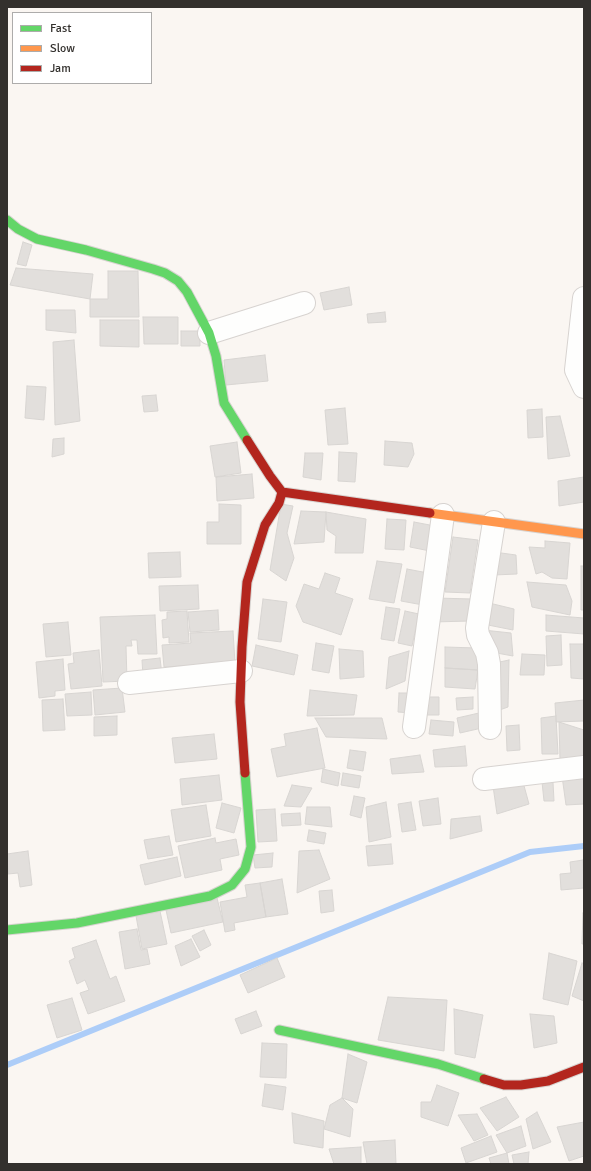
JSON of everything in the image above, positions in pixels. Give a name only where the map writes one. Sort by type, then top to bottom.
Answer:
[{"type":"street","points":[[7,220],[18,229],[36,239],[86,250],[165,273],[178,281],[187,292],[209,333],[216,356],[224,403],[270,476],[282,492],[584,534]]},
{"type":"street","points":[[584,298],[576,370],[577,375],[584,387]]},
{"type":"street","points":[[209,333],[304,303]]},
{"type":"street","points":[[7,930],[77,923],[210,896],[232,884],[245,869],[251,847],[240,702],[247,582],[265,525],[279,503],[282,492]]},
{"type":"street","points":[[414,727],[444,515]]},
{"type":"street","points":[[490,728],[489,664],[487,653],[478,635],[477,628],[494,522]]},
{"type":"street","points":[[129,683],[241,671]]},
{"type":"street","points":[[484,779],[584,767]]},
{"type":"street","points":[[279,1030],[438,1064],[504,1085],[522,1085],[542,1082],[584,1067]]},
{"type":"building","points":[[23,242],[32,245],[26,266],[17,264]]},
{"type":"building","points":[[16,268],[93,274],[90,299],[10,285]]},
{"type":"building","points":[[108,271],[138,271],[139,317],[90,317],[90,299],[108,299]]},
{"type":"building","points":[[349,287],[352,305],[324,310],[320,293]]},
{"type":"building","points":[[46,310],[75,310],[76,333],[46,330]]},
{"type":"building","points":[[385,312],[386,322],[368,323],[367,314]]},
{"type":"building","points":[[143,317],[178,317],[178,344],[144,344]]},
{"type":"building","points":[[100,320],[139,320],[139,347],[100,346]]},
{"type":"building","points":[[181,331],[200,331],[200,346],[181,346]]},
{"type":"building","points":[[74,340],[80,421],[55,425],[53,342]]},
{"type":"building","points":[[265,355],[268,381],[226,385],[224,360]]},
{"type":"building","points":[[27,386],[46,387],[44,420],[25,418]]},
{"type":"building","points":[[156,395],[158,411],[144,412],[142,396]]},
{"type":"building","points":[[345,408],[348,444],[328,445],[325,410]]},
{"type":"building","points":[[542,409],[543,437],[528,438],[527,410]]},
{"type":"building","points":[[560,416],[570,456],[548,459],[546,417]]},
{"type":"building","points":[[64,438],[64,454],[52,457],[53,439]]},
{"type":"building","points":[[385,441],[412,443],[414,454],[408,467],[384,465]]},
{"type":"building","points":[[237,442],[241,473],[215,477],[210,446]]},
{"type":"building","points":[[339,452],[357,453],[355,482],[338,481]]},
{"type":"building","points":[[305,453],[323,453],[321,480],[303,477]]},
{"type":"building","points":[[252,474],[254,498],[217,501],[216,477]]},
{"type":"building","points":[[584,477],[584,502],[559,506],[558,481]]},
{"type":"building","points":[[219,504],[241,505],[241,544],[207,544],[207,522],[219,522]]},
{"type":"building","points":[[281,504],[293,506],[287,533],[294,558],[286,581],[270,570]]},
{"type":"building","points":[[301,511],[326,512],[324,542],[294,544]]},
{"type":"building","points":[[326,512],[366,519],[363,553],[335,553],[336,536],[327,530]]},
{"type":"building","points":[[387,519],[406,520],[404,550],[385,549]]},
{"type":"building","points":[[414,522],[435,526],[430,551],[410,547]]},
{"type":"building","points":[[453,537],[478,540],[470,593],[445,592]]},
{"type":"building","points":[[545,541],[570,543],[567,579],[552,578],[542,572],[536,574],[529,547],[545,548]]},
{"type":"building","points":[[180,552],[181,577],[149,578],[148,553]]},
{"type":"building","points":[[494,552],[516,555],[517,574],[494,575]]},
{"type":"building","points":[[377,561],[402,564],[394,603],[369,599]]},
{"type":"building","points":[[581,566],[584,566],[584,610],[581,610]]},
{"type":"building","points":[[407,569],[428,573],[423,605],[401,601]]},
{"type":"building","points":[[325,573],[340,578],[335,593],[353,599],[341,635],[303,622],[296,606],[304,584],[319,589]]},
{"type":"building","points":[[527,582],[566,585],[572,601],[570,615],[532,607]]},
{"type":"building","points":[[198,585],[199,609],[160,611],[159,586]]},
{"type":"building","points":[[435,598],[473,599],[471,621],[432,622]]},
{"type":"building","points":[[263,599],[287,602],[281,642],[258,639]]},
{"type":"building","points":[[485,602],[514,609],[513,630],[483,624]]},
{"type":"building","points":[[386,607],[400,609],[394,641],[381,639]]},
{"type":"building","points":[[218,610],[219,630],[190,632],[188,612]]},
{"type":"building","points":[[187,611],[189,642],[169,643],[169,637],[163,638],[162,620],[167,619],[167,612]]},
{"type":"building","points":[[405,611],[419,614],[412,646],[398,643]]},
{"type":"building","points":[[155,615],[157,654],[138,654],[137,640],[131,640],[132,646],[126,646],[127,681],[103,682],[100,617]]},
{"type":"building","points":[[546,615],[584,618],[584,634],[546,631]]},
{"type":"building","points":[[68,622],[71,655],[46,657],[43,624]]},
{"type":"building","points":[[483,630],[511,633],[513,656],[491,652]]},
{"type":"building","points":[[233,631],[235,663],[164,667],[162,645],[191,643],[190,633]]},
{"type":"building","points":[[561,635],[562,665],[547,666],[546,636]]},
{"type":"building","points":[[316,643],[334,646],[329,673],[312,670]]},
{"type":"building","points":[[570,644],[584,644],[584,679],[571,678]]},
{"type":"building","points":[[256,645],[298,655],[294,675],[252,666]]},
{"type":"building","points":[[445,647],[477,648],[478,670],[445,668]]},
{"type":"building","points":[[339,649],[363,651],[364,677],[340,679]]},
{"type":"building","points":[[99,650],[102,686],[71,689],[68,664],[74,663],[73,653]]},
{"type":"building","points":[[409,651],[405,681],[386,689],[389,657]]},
{"type":"building","points":[[522,654],[545,655],[544,675],[520,675]]},
{"type":"building","points":[[160,658],[162,675],[143,677],[142,660]]},
{"type":"building","points":[[63,659],[65,690],[55,691],[55,696],[39,698],[36,662]]},
{"type":"building","points":[[509,660],[508,707],[494,712],[495,663]]},
{"type":"building","points":[[445,668],[478,670],[475,689],[445,687]]},
{"type":"building","points":[[122,688],[125,712],[95,715],[93,690]]},
{"type":"building","points":[[310,690],[357,695],[354,715],[307,716]]},
{"type":"building","points":[[91,692],[92,715],[67,716],[65,694]]},
{"type":"building","points":[[399,693],[412,693],[411,713],[398,712]]},
{"type":"building","points":[[425,697],[439,697],[439,715],[425,715]]},
{"type":"building","points":[[473,697],[473,709],[457,710],[456,698]]},
{"type":"building","points":[[63,699],[65,730],[43,731],[42,700]]},
{"type":"building","points":[[584,700],[584,721],[556,722],[555,703]]},
{"type":"building","points":[[479,713],[482,728],[460,733],[457,718]]},
{"type":"building","points":[[117,716],[117,735],[94,736],[94,717]]},
{"type":"building","points":[[556,716],[558,754],[542,754],[541,718]]},
{"type":"building","points":[[315,718],[382,718],[387,739],[326,737]]},
{"type":"building","points":[[431,720],[454,722],[453,736],[429,734]]},
{"type":"building","points":[[559,722],[584,730],[584,757],[560,760]]},
{"type":"building","points":[[519,725],[520,750],[507,751],[506,726]]},
{"type":"building","points":[[317,728],[325,768],[277,777],[271,749],[286,746],[284,734]]},
{"type":"building","points":[[214,734],[217,759],[175,763],[172,738]]},
{"type":"building","points":[[465,746],[467,766],[435,767],[433,750]]},
{"type":"building","points":[[350,750],[366,752],[363,771],[347,768]]},
{"type":"building","points":[[420,755],[424,772],[392,774],[390,759]]},
{"type":"building","points":[[323,769],[340,773],[338,786],[321,782]]},
{"type":"building","points":[[343,773],[361,776],[359,788],[341,785]]},
{"type":"building","points":[[219,775],[222,800],[182,805],[180,779]]},
{"type":"building","points":[[562,776],[584,776],[584,804],[566,805]]},
{"type":"building","points":[[523,782],[529,804],[497,814],[493,786]]},
{"type":"building","points":[[542,782],[553,782],[554,801],[544,801]]},
{"type":"building","points":[[292,785],[312,788],[301,807],[284,806]]},
{"type":"building","points":[[354,796],[365,798],[361,818],[350,815]]},
{"type":"building","points":[[438,798],[441,824],[423,826],[419,801]]},
{"type":"building","points":[[386,802],[391,837],[369,842],[366,807]]},
{"type":"building","points":[[411,802],[416,830],[402,832],[398,804]]},
{"type":"building","points":[[222,803],[241,808],[234,833],[216,828]]},
{"type":"building","points":[[206,805],[211,836],[176,842],[171,810]]},
{"type":"building","points":[[307,807],[330,807],[332,827],[305,824]]},
{"type":"building","points":[[275,809],[277,841],[258,842],[256,810]]},
{"type":"building","points":[[300,813],[301,825],[282,826],[281,814]]},
{"type":"building","points":[[480,816],[482,831],[450,839],[451,819]]},
{"type":"building","points":[[309,830],[326,833],[324,844],[307,841]]},
{"type":"building","points":[[169,836],[173,855],[148,859],[144,840]]},
{"type":"building","points":[[215,838],[216,843],[236,839],[239,855],[220,859],[222,870],[185,878],[178,846]]},
{"type":"building","points":[[391,844],[393,864],[368,866],[366,846]]},
{"type":"building","points":[[319,850],[330,879],[297,893],[299,851]]},
{"type":"building","points":[[28,851],[32,885],[20,887],[18,873],[8,874],[7,854]]},
{"type":"building","points":[[273,853],[272,867],[255,868],[253,855]]},
{"type":"building","points":[[177,857],[181,876],[145,885],[140,865]]},
{"type":"building","points":[[583,860],[584,888],[561,890],[560,874],[571,873],[570,862]]},
{"type":"building","points":[[282,879],[288,914],[266,917],[260,883]]},
{"type":"building","points":[[260,883],[266,917],[234,923],[235,930],[225,932],[220,902],[247,897],[245,885]]},
{"type":"building","points":[[332,890],[334,911],[321,913],[319,891]]},
{"type":"building","points":[[217,898],[223,922],[171,933],[166,910]]},
{"type":"building","points":[[160,911],[167,944],[142,949],[136,916]]},
{"type":"building","points":[[583,913],[584,944],[582,944]]},
{"type":"building","points":[[137,929],[141,950],[147,949],[150,964],[125,969],[119,932]]},
{"type":"building","points":[[204,930],[211,945],[200,951],[192,936]]},
{"type":"building","points":[[191,939],[200,957],[181,966],[175,946]]},
{"type":"building","points":[[96,940],[110,979],[116,976],[125,1001],[88,1014],[80,993],[89,990],[85,980],[77,984],[69,961],[75,958],[72,948]]},
{"type":"building","points":[[549,953],[577,961],[568,1005],[543,999]]},
{"type":"building","points":[[277,958],[285,977],[248,993],[240,975]]},
{"type":"building","points":[[582,963],[584,964],[584,1001],[572,996]]},
{"type":"building","points":[[388,997],[447,1000],[444,1051],[378,1040]]},
{"type":"building","points":[[72,998],[82,1030],[57,1038],[47,1005]]},
{"type":"building","points":[[454,1009],[483,1015],[475,1058],[455,1054]]},
{"type":"building","points":[[256,1011],[262,1026],[241,1034],[235,1019]]},
{"type":"building","points":[[530,1014],[554,1016],[557,1043],[534,1048]]},
{"type":"building","points":[[262,1043],[287,1044],[286,1078],[260,1077]]},
{"type":"building","points":[[348,1054],[367,1062],[357,1103],[342,1098]]},
{"type":"building","points":[[265,1084],[286,1087],[283,1110],[262,1106]]},
{"type":"building","points":[[437,1085],[459,1093],[448,1126],[421,1117],[421,1102],[431,1102]]},
{"type":"building","points":[[506,1097],[519,1117],[497,1131],[480,1108]]},
{"type":"building","points":[[342,1098],[353,1109],[350,1137],[324,1129],[330,1105]]},
{"type":"building","points":[[537,1112],[551,1142],[533,1149],[526,1119]]},
{"type":"building","points":[[292,1113],[324,1121],[323,1148],[294,1143]]},
{"type":"building","points":[[477,1114],[488,1135],[474,1141],[458,1115]]},
{"type":"building","points":[[584,1122],[584,1156],[569,1161],[557,1127]]},
{"type":"building","points":[[521,1126],[526,1146],[507,1153],[496,1135]]},
{"type":"building","points":[[491,1136],[497,1152],[466,1163],[461,1148]]},
{"type":"building","points":[[395,1140],[396,1164],[367,1164],[363,1142]]},
{"type":"building","points":[[361,1147],[361,1164],[334,1164],[329,1149]]},
{"type":"building","points":[[529,1152],[528,1164],[514,1164],[512,1155]]},
{"type":"building","points":[[507,1153],[509,1164],[491,1164],[489,1158]]},
{"type":"waterway","points":[[7,1065],[530,852],[584,846]]},
{"type":"traffic: fast","points":[[7,220],[18,229],[37,239],[86,250],[153,269],[165,273],[178,281],[187,292],[209,333],[216,356],[224,403],[247,440]]},
{"type":"traffic: fast","points":[[7,930],[77,923],[210,896],[232,885],[245,869],[251,847],[245,773]]},
{"type":"traffic: fast","points":[[279,1030],[438,1064],[484,1079]]},
{"type":"traffic: slow","points":[[430,513],[584,534]]},
{"type":"traffic: jam","points":[[247,440],[282,492],[430,513]]},
{"type":"traffic: jam","points":[[245,773],[240,702],[242,647],[247,582],[265,525],[279,503],[282,492]]},
{"type":"traffic: jam","points":[[484,1079],[504,1085],[521,1085],[548,1081],[584,1067]]}]
